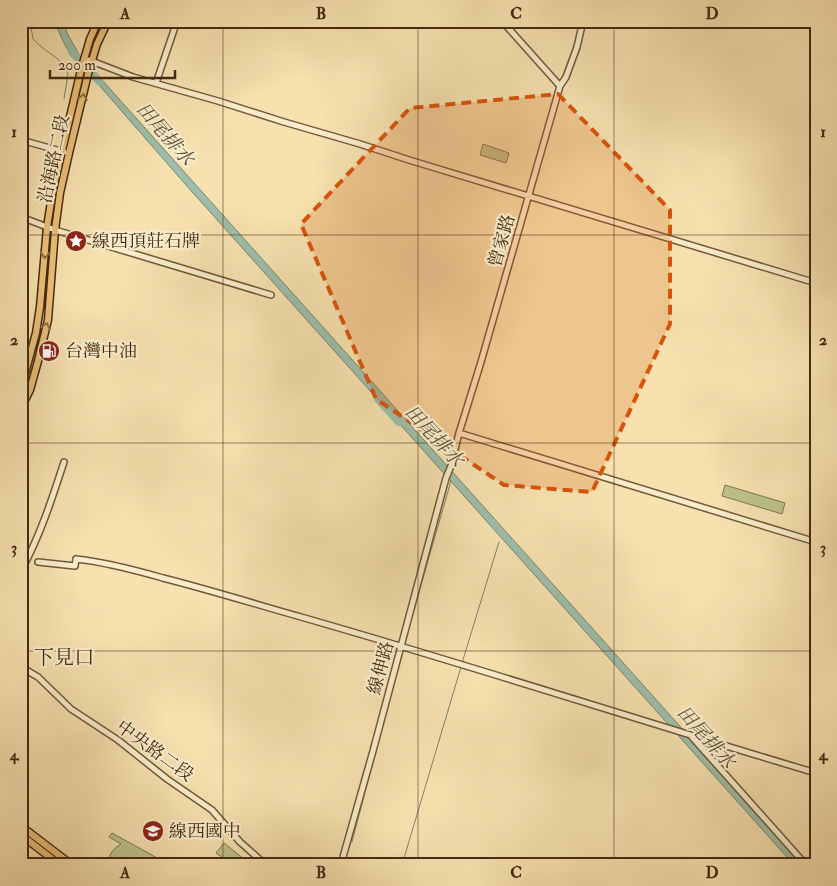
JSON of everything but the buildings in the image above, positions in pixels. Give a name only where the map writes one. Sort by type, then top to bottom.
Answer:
[{"type":"main road","points":[[85,58],[90,38],[98,21]]},
{"type":"main road","points":[[92,62],[97,44],[108,21]]},
{"type":"main road","name":"沿海路二段","points":[[21,388],[40,307],[47,227],[53,189],[85,58]]},
{"type":"main road","name":"沿海路二段","points":[[30,390],[48,320],[60,193],[92,62]]},
{"type":"main road","points":[[21,364],[32,347]]},
{"type":"main road","points":[[21,408],[30,390]]},
{"type":"main road","points":[[21,826],[72,865]]},
{"type":"main road","points":[[21,835],[60,865]]},
{"type":"street","points":[[156,83],[177,21]]},
{"type":"street","points":[[502,21],[560,88]]},
{"type":"street","name":"曾家路","points":[[449,470],[560,88],[577,47],[582,21]]},
{"type":"street","points":[[85,58],[133,76],[816,283]]},
{"type":"street","points":[[21,140],[69,153]]},
{"type":"street","points":[[21,217],[55,230],[271,296]]},
{"type":"street","name":"沿海路二段","points":[[21,388],[30,390]]},
{"type":"street","points":[[459,433],[816,542]]},
{"type":"street","points":[[21,571],[34,545],[64,462]]},
{"type":"street","name":"線伸路","points":[[342,865],[345,848],[449,470]]},
{"type":"street","points":[[38,562],[75,566],[76,559],[92,561],[211,590],[273,610],[401,646],[816,774]]},
{"type":"street","name":"中央路二段","points":[[21,667],[38,677],[70,709],[118,740],[166,780],[212,810],[240,842],[266,865]]},
{"type":"street","points":[[690,735],[806,865]]},
{"type":"highlighted area","points":[[558,94],[670,210],[670,324],[592,492],[504,485],[376,399],[301,224],[410,108]]},
{"type":"green space","points":[[483,144],[509,153],[506,163],[480,155]]},
{"type":"green space","points":[[725,485],[785,503],[782,514],[722,496]]},
{"type":"green space","points":[[112,833],[170,865],[109,865],[109,858],[112,852],[121,844],[109,837]]},
{"type":"green space","points":[[224,843],[245,860],[242,865],[233,865],[216,853]]},
{"type":"shaded area","points":[[54,21],[63,21],[67,33],[80,56],[78,63],[67,48]]},
{"type":"shaded area","points":[[94,71],[804,865],[794,865],[186,185],[92,77]]},
{"type":"waterway","points":[[30,21],[33,39],[59,60],[68,74],[64,99]]},
{"type":"waterway","name":"田尾排水","points":[[72,52],[100,82]]},
{"type":"waterway","name":"田尾排水","points":[[378,399],[399,422]]},
{"type":"waterway","points":[[465,432],[816,539]]},
{"type":"waterway","points":[[412,616],[451,481]]},
{"type":"waterway","points":[[462,663],[499,542]]},
{"type":"waterway","points":[[402,865],[461,667]]},
{"type":"waterway","points":[[352,842],[379,739]]},
{"type":"place","name":"線西頂莊石牌","points":[[76,241]]},
{"type":"place","name":"台灣中油","points":[[49,351]]},
{"type":"place","name":"線西國中","points":[[153,831]]},
{"type":"district","name":"下見口","points":[[64,657]]}]
